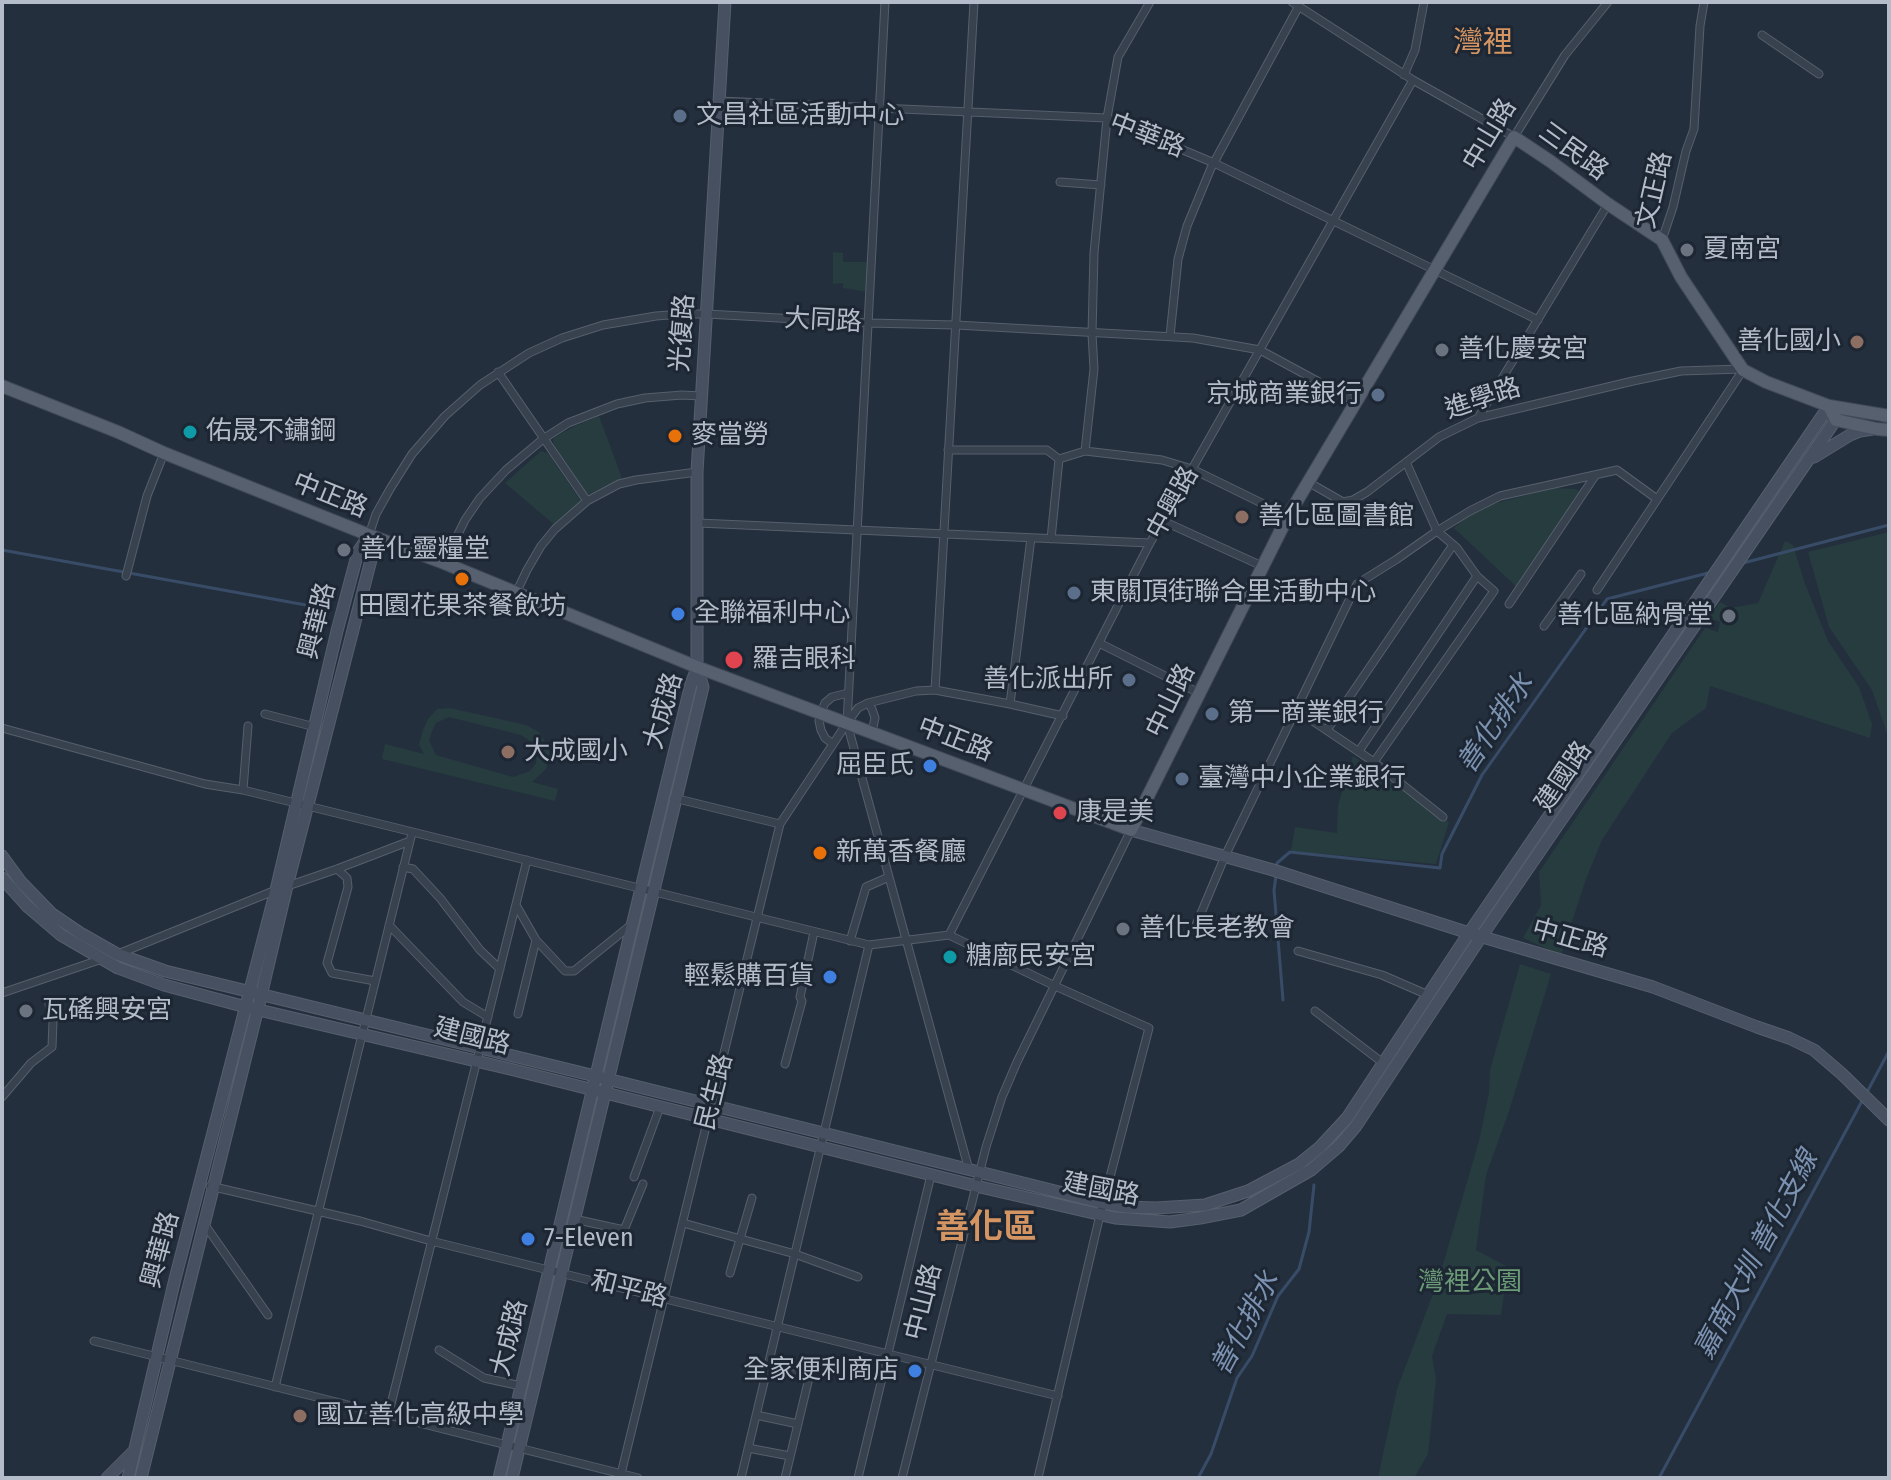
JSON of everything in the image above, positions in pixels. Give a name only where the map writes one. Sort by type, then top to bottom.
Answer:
[{"type":"main road","name":"三民路","points":[[1514,137],[1662,240]]},
{"type":"main road","name":"中山路","points":[[1131,830],[1288,516],[1514,137]]},
{"type":"main road","name":"文正路","points":[[1662,240],[1681,277],[1743,370]]},
{"type":"main road","points":[[1743,370],[1829,406],[1840,414],[1883,429]]},
{"type":"main road","name":"中正路","points":[[2,386],[697,667],[1131,830]]},
{"type":"main road","points":[[1840,414],[1889,416]]},
{"type":"street","name":"光復路","points":[[697,667],[697,472],[725,2]]},
{"type":"street","points":[[885,2],[847,723],[906,941],[974,1171]]},
{"type":"street","points":[[935,690],[974,2]]},
{"type":"street","points":[[1085,451],[1094,369],[1094,253],[1107,118],[1118,57],[1150,2]]},
{"type":"street","points":[[1404,75],[1415,50],[1424,2]]},
{"type":"street","name":"中山路","points":[[1514,137],[1576,41],[1608,2]]},
{"type":"street","name":"文正路","points":[[1662,240],[1694,129],[1704,2]]},
{"type":"street","points":[[1170,336],[1176,272],[1187,226],[1214,163],[1295,4]]},
{"type":"street","name":"三民路","points":[[1295,4],[1404,75],[1514,137]]},
{"type":"street","points":[[1762,35],[1819,74]]},
{"type":"street","name":"中興路","points":[[949,935],[1150,543],[1413,80]]},
{"type":"street","name":"中華路","points":[[719,101],[1107,118],[1214,163],[1538,320]]},
{"type":"street","points":[[1060,182],[1101,185]]},
{"type":"street","points":[[1478,418],[1608,204]]},
{"type":"street","name":"大同路","points":[[369,535],[390,489],[421,443],[456,406],[498,372],[540,348],[595,327],[656,316],[707,314],[956,325],[1170,336],[1227,343],[1260,350],[1356,402]]},
{"type":"street","points":[[1597,590],[1743,370]]},
{"type":"street","name":"進學路","points":[[1308,482],[1343,502],[1353,500],[1439,437],[1478,418],[1681,371],[1743,370]]},
{"type":"street","points":[[498,372],[587,501]]},
{"type":"street","points":[[444,563],[465,520],[480,498],[506,470],[543,439],[568,423],[617,404],[645,398],[701,396]]},
{"type":"street","name":"建國路","points":[[2,878],[43,922],[61,935],[100,959],[164,985],[252,1008],[480,1048],[712,1104],[974,1171],[1102,1209],[1115,1218],[1170,1222],[1241,1210],[1316,1166],[1356,1126],[1726,569],[1829,406]]},
{"type":"street","name":"建國路","points":[[2,856],[21,882],[52,914],[117,954],[150,967],[476,1061],[976,1186],[1102,1209],[1205,1205],[1268,1182],[1308,1157],[1347,1118],[1469,933],[1713,578],[1740,559],[1840,414]]},
{"type":"street","points":[[1807,462],[1850,435],[1883,429]]},
{"type":"street","points":[[948,450],[1047,450],[1059,459]]},
{"type":"street","points":[[1059,459],[1085,451],[1162,460],[1192,469],[1288,516]]},
{"type":"street","points":[[126,576],[147,496],[164,453]]},
{"type":"street","points":[[1051,539],[1059,459]]},
{"type":"street","points":[[1374,762],[1494,591],[1437,531],[1406,462]]},
{"type":"street","points":[[1196,925],[1225,856],[1357,584],[1437,531],[1500,496],[1617,470],[1657,499]]},
{"type":"street","points":[[516,593],[541,546],[587,501],[619,484],[697,472]]},
{"type":"street","points":[[1509,604],[1595,475]]},
{"type":"street","points":[[1163,521],[1262,566]]},
{"type":"street","points":[[698,523],[1150,543]]},
{"type":"street","name":"興華路","points":[[302,804],[315,727],[358,552],[369,535]]},
{"type":"street","name":"興華路","points":[[141,1478],[163,1359],[302,804],[372,556],[369,535]]},
{"type":"street","points":[[1010,704],[1031,538]]},
{"type":"street","points":[[1327,730],[1453,545]]},
{"type":"street","points":[[1544,626],[1581,574]]},
{"type":"street","points":[[1359,751],[1477,576]]},
{"type":"street","points":[[1099,643],[1199,693]]},
{"type":"street","name":"大成路","points":[[601,1077],[670,797],[691,684],[697,667]]},
{"type":"street","points":[[872,732],[875,718],[868,703],[916,691],[935,690],[1063,716]]},
{"type":"street","points":[[833,744],[821,730],[821,713],[832,697],[848,693]]},
{"type":"street","name":"民生路","points":[[620,1476],[780,824],[847,723],[858,708],[868,703]]},
{"type":"street","points":[[1295,709],[1359,751],[1443,817]]},
{"type":"street","points":[[265,714],[315,727]]},
{"type":"street","points":[[243,790],[248,726]]},
{"type":"street","points":[[2,728],[205,784],[302,804],[411,837],[527,860],[850,941],[869,945],[949,935],[1149,1028],[1038,1478]]},
{"type":"street","points":[[670,797],[780,824]]},
{"type":"street","name":"中山路","points":[[902,1478],[976,1186],[974,1171],[1009,1078],[1131,830]]},
{"type":"street","name":"中正路","points":[[1131,830],[1277,871],[1481,937],[1653,987],[1789,1038],[1814,1050],[1889,1120]]},
{"type":"street","points":[[275,1387],[411,837]]},
{"type":"street","points":[[2,993],[117,954],[411,837]]},
{"type":"street","points":[[388,1416],[527,860]]},
{"type":"street","points":[[403,867],[413,869],[480,950],[500,969]]},
{"type":"street","points":[[337,869],[347,878],[348,887],[327,963],[332,973],[375,981]]},
{"type":"street","points":[[850,941],[866,887],[889,877]]},
{"type":"street","name":"大成路","points":[[512,1478],[632,923],[647,890]]},
{"type":"street","points":[[516,905],[536,940],[565,971],[574,971],[632,923]]},
{"type":"street","points":[[389,925],[463,1002],[488,1017]]},
{"type":"street","points":[[785,1064],[802,1001],[800,997],[814,932]]},
{"type":"street","points":[[518,1014],[536,940]]},
{"type":"street","points":[[741,1478],[869,945]]},
{"type":"street","points":[[1298,951],[1382,975],[1428,995]]},
{"type":"street","points":[[2,1097],[31,1063],[52,1047],[53,1021],[49,1004]]},
{"type":"street","points":[[1315,1011],[1383,1063]]},
{"type":"street","name":"大成路","points":[[499,1478],[521,1386],[574,1219],[598,1091]]},
{"type":"street","points":[[634,1177],[660,1107]]},
{"type":"street","points":[[858,1478],[931,1175]]},
{"type":"street","points":[[574,1219],[624,1230],[643,1184]]},
{"type":"street","name":"興華路","points":[[128,1478],[203,1223],[207,1185]]},
{"type":"street","name":"和平路","points":[[207,1185],[1058,1396]]},
{"type":"street","points":[[730,1273],[752,1198]]},
{"type":"street","points":[[203,1223],[268,1315]]},
{"type":"street","points":[[683,1223],[795,1254],[858,1277]]},
{"type":"street","points":[[94,1341],[620,1476],[638,1478]]},
{"type":"street","points":[[439,1350],[484,1378],[521,1386]]},
{"type":"street","points":[[767,1368],[809,1378],[785,1478]]},
{"type":"street","points":[[756,1415],[798,1424]]},
{"type":"street","points":[[748,1448],[790,1456]]},
{"type":"street","points":[[107,1478],[135,1450]]},
{"type":"green space","points":[[833,252],[843,253],[843,262],[870,262],[869,292],[843,288],[843,283],[833,284]]},
{"type":"green space","points":[[599,416],[622,478],[589,494],[553,441],[575,426]]},
{"type":"green space","points":[[541,451],[548,453],[582,503],[557,527],[505,483]]},
{"type":"green space","points":[[1555,488],[1581,492],[1521,591],[1454,528],[1468,516],[1492,504]]},
{"type":"green space","points":[[1889,532],[1889,739],[1872,690],[1829,627],[1808,552]]},
{"type":"green space","points":[[1785,541],[1793,545],[1828,641],[1859,687],[1872,724],[1870,738],[1710,686],[1706,708],[1672,733],[1602,840],[1561,955],[1523,938],[1541,905],[1539,872],[1705,628],[1718,632],[1720,622],[1709,618],[1720,602],[1731,608],[1758,603]]},
{"type":"green space","points":[[450,708],[526,725],[539,732],[550,757],[546,769],[532,782],[558,789],[555,801],[382,759],[385,744],[424,754],[419,745],[423,730],[437,709]],"holes":[[[449,717],[521,735],[535,744],[536,763],[530,771],[513,777],[436,755],[429,740],[436,723]]]},
{"type":"green space","points":[[1353,756],[1449,822],[1436,864],[1291,851],[1295,827],[1337,833],[1338,805]]},
{"type":"green space","name":"灣裡公園","points":[[1520,964],[1551,974],[1486,1175],[1476,1250],[1508,1267],[1501,1315],[1447,1314],[1432,1356],[1436,1379],[1428,1454],[1414,1478],[1378,1478],[1397,1389],[1439,1278],[1479,1141],[1489,1093],[1490,1070]]},
{"type":"waterway","name":"善化排水","points":[[1743,563],[1889,525]]},
{"type":"waterway","points":[[2,550],[328,609]]},
{"type":"waterway","name":"善化排水","points":[[1277,869],[1277,863],[1290,852],[1440,868],[1442,854],[1482,775],[1607,599],[1712,572]]},
{"type":"waterway","name":"善化排水","points":[[1276,876],[1274,890],[1283,1000]]},
{"type":"waterway","name":"嘉南大圳 善化支線","points":[[1866,1094],[1889,1051]]},
{"type":"waterway","name":"嘉南大圳 善化支線","points":[[1659,1478],[1862,1101]]},
{"type":"waterway","name":"善化排水","points":[[1198,1478],[1211,1454],[1237,1378],[1252,1356],[1278,1296],[1299,1269],[1309,1232],[1314,1185]]},
{"type":"place","name":"文昌社區活動中心","points":[[680,116]]},
{"type":"place","name":"夏南宮","points":[[1687,250]]},
{"type":"place","name":"善化國小","points":[[1857,342]]},
{"type":"place","name":"善化慶安宮","points":[[1442,350]]},
{"type":"place","name":"京城商業銀行","points":[[1378,395]]},
{"type":"place","name":"佑晟不鏽鋼","points":[[190,432]]},
{"type":"place","name":"麥當勞","points":[[675,436]]},
{"type":"place","name":"善化區圖書館","points":[[1242,517]]},
{"type":"place","name":"善化靈糧堂","points":[[344,550]]},
{"type":"place","name":"田園花果茶餐飲坊","points":[[462,579]]},
{"type":"place","name":"東關頂街聯合里活動中心","points":[[1074,593]]},
{"type":"place","name":"全聯福利中心","points":[[678,614]]},
{"type":"place","name":"善化區納骨堂","points":[[1729,616]]},
{"type":"place","name":"羅吉眼科","points":[[734,660]]},
{"type":"place","name":"善化派出所","points":[[1129,680]]},
{"type":"place","name":"第一商業銀行","points":[[1212,714]]},
{"type":"place","name":"大成國小","points":[[508,752]]},
{"type":"place","name":"屈臣氏","points":[[930,766]]},
{"type":"place","name":"臺灣中小企業銀行","points":[[1182,779]]},
{"type":"place","name":"康是美","points":[[1060,813]]},
{"type":"place","name":"新萬香餐廳","points":[[820,853]]},
{"type":"place","name":"善化長老教會","points":[[1123,929]]},
{"type":"place","name":"糖廍民安宮","points":[[950,957]]},
{"type":"place","name":"輕鬆購百貨","points":[[830,977]]},
{"type":"place","name":"瓦磘興安宮","points":[[26,1011]]},
{"type":"place","name":"7-Eleven","points":[[528,1239]]},
{"type":"place","name":"全家便利商店","points":[[915,1371]]},
{"type":"place","name":"國立善化高級中學","points":[[300,1416]]},
{"type":"district","name":"灣裡","points":[[1483,44]]},
{"type":"district","name":"善化區","points":[[986,1229]]}]
